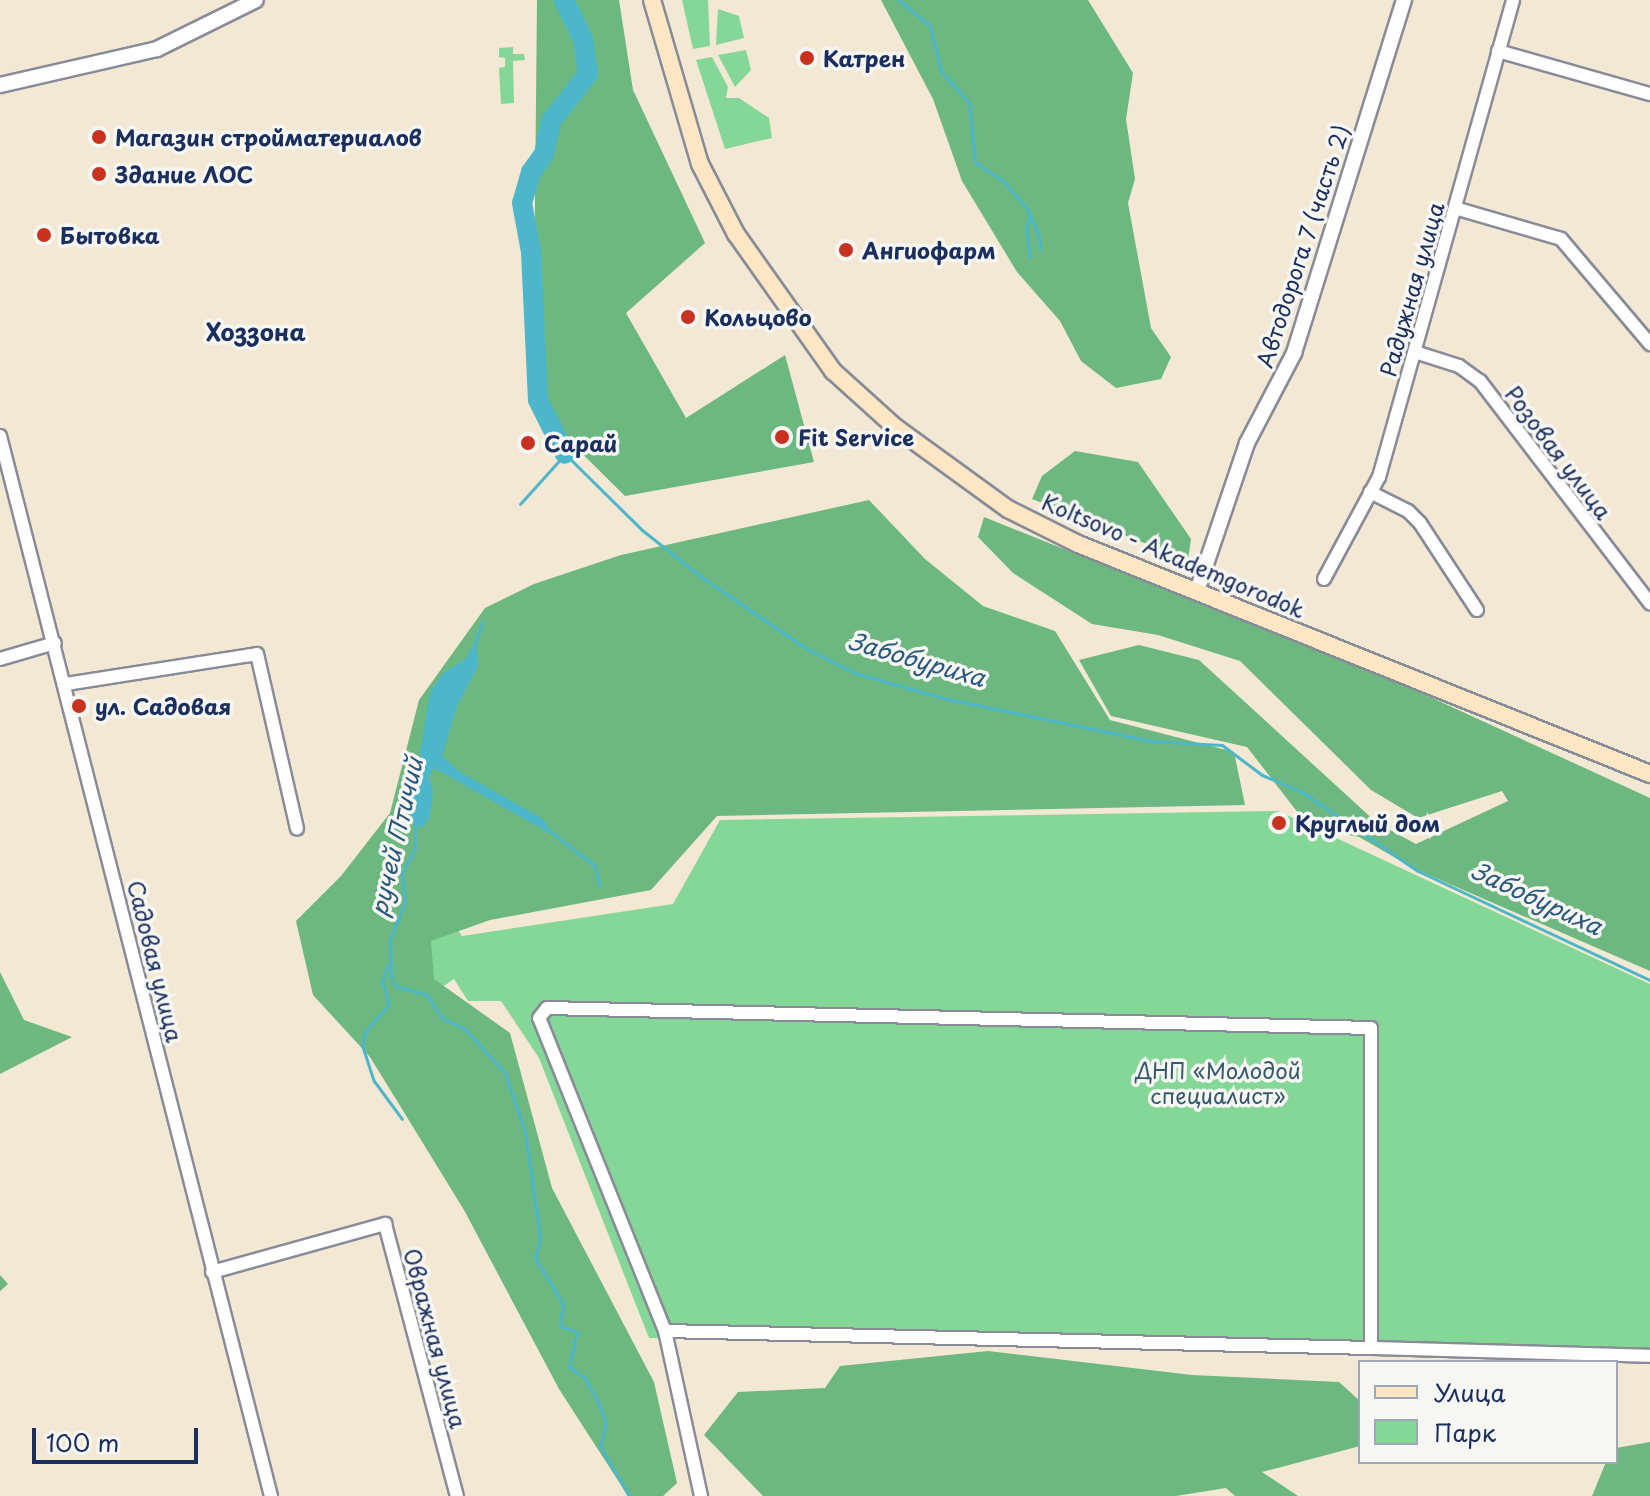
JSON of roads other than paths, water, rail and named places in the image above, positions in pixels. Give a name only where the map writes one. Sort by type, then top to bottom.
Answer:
[{"type":"main road","name":"Koltsovo - Akademgorodok","points":[[652,0],[700,164],[736,234],[833,371],[895,427],[1008,509],[1078,544],[1650,774]]},
{"type":"street","points":[[0,85],[157,49],[256,0]]},
{"type":"street","name":"Автодорога 7 (часть 2)","points":[[1197,591],[1247,443],[1294,353],[1404,0]]},
{"type":"street","name":"Радужная улица","points":[[1324,579],[1370,492],[1458,209],[1462,172],[1513,0]]},
{"type":"street","points":[[1498,51],[1650,94]]},
{"type":"street","points":[[1458,209],[1561,239],[1650,344]]},
{"type":"street","name":"Розовая улица","points":[[1415,352],[1459,366],[1480,381],[1650,603]]},
{"type":"street","name":"Садовая улица","points":[[0,436],[66,684],[271,1496]]},
{"type":"street","points":[[1370,492],[1408,511],[1420,523],[1477,610]]},
{"type":"street","points":[[0,659],[55,643]]},
{"type":"street","points":[[66,684],[257,654],[297,828]]},
{"type":"street","points":[[701,1496],[665,1331],[539,1018],[547,1008],[1371,1028],[1371,1348]]},
{"type":"street","name":"Овражная улица","points":[[212,1272],[385,1224],[457,1496]]},
{"type":"street","points":[[665,1331],[1650,1356]]},
{"type":"water","points":[[476,638],[478,666],[457,706],[442,756],[460,772],[543,819],[553,835],[434,768],[429,776],[433,794],[429,819],[422,828],[409,819],[430,693],[443,673],[466,659]]},
{"type":"waterway","name":"Забобуриха","points":[[564,0],[583,39],[588,74],[551,121],[544,154],[531,172],[522,203],[531,252],[538,400],[565,454]]},
{"type":"waterway","points":[[899,0],[930,26],[941,71],[969,103],[975,162],[1003,181],[1027,209],[1039,235],[1040,250]]},
{"type":"waterway","points":[[1030,214],[1026,228],[1030,257]]},
{"type":"waterway","name":"Забобуриха","points":[[520,504],[565,454],[642,530],[704,579],[807,649],[855,673],[943,698],[1150,741],[1222,745],[1262,775],[1302,792],[1418,871],[1650,980]]},
{"type":"waterway","name":"ручей Птичий","points":[[476,641],[482,622]]},
{"type":"waterway","name":"ручей Птичий","points":[[415,822],[415,848],[402,874],[405,901],[390,940],[391,977],[396,986],[427,995],[442,1018],[465,1029],[505,1073],[525,1132],[540,1237],[535,1258],[563,1304],[560,1326],[577,1332],[569,1367],[584,1377],[597,1400],[606,1422],[600,1446],[629,1496]]},
{"type":"waterway","points":[[551,832],[595,866],[599,885]]},
{"type":"waterway","points":[[388,964],[382,981],[389,1004],[365,1032],[362,1045],[374,1081],[402,1119]]},
{"type":"place","name":"Катрен","points":[[807,58]]},
{"type":"place","name":"Магазин стройматериалов","points":[[99,137]]},
{"type":"place","name":"Здание ЛОС","points":[[99,174]]},
{"type":"place","name":"Бытовка","points":[[44,235]]},
{"type":"place","name":"Ангиофарм","points":[[846,250]]},
{"type":"place","name":"Кольцово","points":[[688,317]]},
{"type":"place","name":"Fit Service","points":[[782,437]]},
{"type":"place","name":"Сарай","points":[[528,443]]},
{"type":"place","name":"ул. Садовая","points":[[79,706]]},
{"type":"place","name":"Круглый дом","points":[[1279,823]]},
{"type":"district","name":"Хоззона","points":[[256,332]]},
{"type":"park label","name":"ДНП «Молодой специалист»","points":[[1218,1082]]}]
